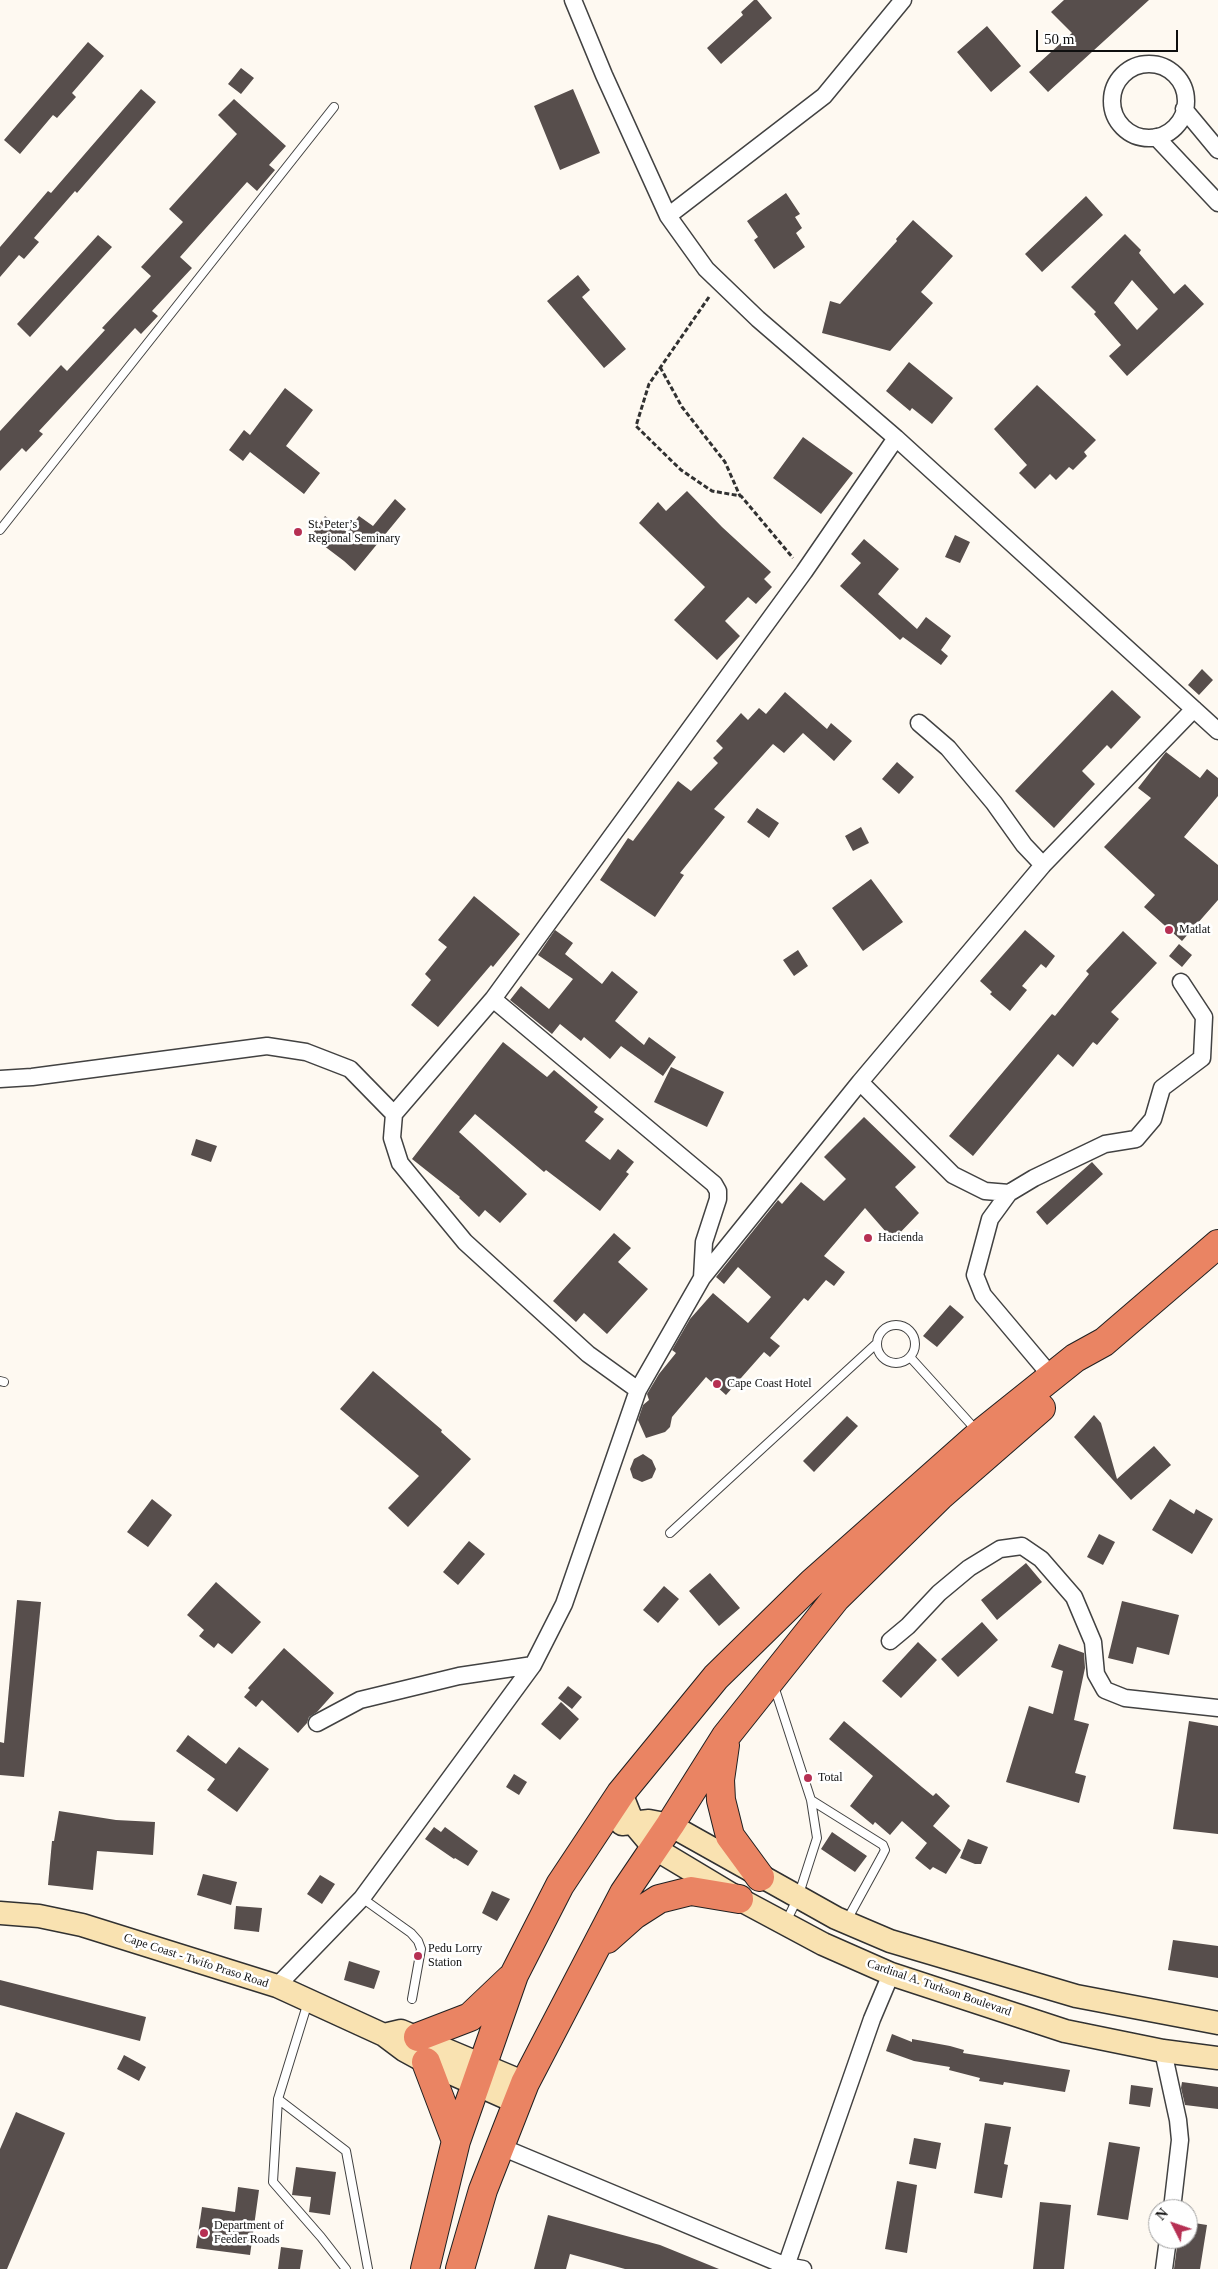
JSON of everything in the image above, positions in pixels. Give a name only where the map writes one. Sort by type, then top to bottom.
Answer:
[{"type":"highway","points":[[425,2269],[456,2141],[514,1975],[560,1885],[621,1794],[716,1677],[812,1583],[980,1434],[1075,1358],[1104,1342],[1218,1244]]},
{"type":"highway","points":[[460,2269],[483,2190],[521,2092],[624,1893],[670,1825],[726,1736],[836,1598],[940,1496],[1085,1370],[1104,1342]]},
{"type":"highway","points":[[726,1736],[720,1780],[721,1800],[730,1836],[760,1877]]},
{"type":"highway","points":[[596,1948],[634,1915],[658,1899],[691,1891],[739,1899]]},
{"type":"highway","points":[[456,2141],[422,2049],[470,2017],[514,1975]]},
{"type":"street","points":[[574,0],[604,75],[668,216],[706,269],[758,319],[896,438],[1218,731]]},
{"type":"street","points":[[668,216],[824,96],[902,0]]},
{"type":"street","points":[[1141,64],[1157,65],[1171,71],[1183,88],[1185,98],[1181,118],[1174,127],[1156,137],[1135,135],[1126,130],[1114,113],[1112,98],[1116,83],[1123,74],[1141,64]]},
{"type":"street","points":[[1184,109],[1218,150]]},
{"type":"street","points":[[1156,137],[1218,203]]},
{"type":"street","points":[[638,1390],[588,1354],[464,1242],[400,1163],[392,1138],[394,1114],[493,999],[804,572],[896,438]]},
{"type":"street","points":[[277,1986],[362,1898],[534,1665],[564,1604],[638,1390],[702,1278],[860,1082],[1043,865],[1194,709]]},
{"type":"street","points":[[919,723],[948,748],[994,803],[1024,845],[1043,865]]},
{"type":"street","points":[[1052,1376],[983,1295],[975,1275],[990,1219],[1008,1193],[1034,1178],[1105,1144],[1136,1139],[1153,1119],[1162,1088],[1202,1058],[1204,1017],[1181,982]]},
{"type":"street","points":[[493,999],[714,1184],[718,1191],[718,1199],[704,1242],[702,1278]]},
{"type":"street","points":[[0,1079],[32,1077],[266,1046],[306,1052],[350,1069],[394,1114]]},
{"type":"street","points":[[860,1082],[953,1175],[985,1191],[1008,1193]]},
{"type":"street","points":[[890,1641],[908,1626],[939,1593],[969,1568],[1000,1549],[1022,1546],[1042,1559],[1074,1597],[1093,1642],[1096,1674],[1105,1690],[1125,1698],[1218,1708]]},
{"type":"street","points":[[317,1723],[360,1700],[459,1676],[534,1665]]},
{"type":"street","name":"Cardinal A. Turkson Boulevard","points":[[621,1794],[633,1823],[654,1848],[785,1924],[891,1974],[1065,2031],[1163,2051],[1218,2058]]},
{"type":"street","points":[[596,1831],[649,1821],[670,1825],[798,1898],[890,1941],[1076,1996],[1218,2023]]},
{"type":"street","name":"Cape Coast - Twifo Praso Road","points":[[0,1913],[39,1916],[82,1925],[277,1986],[384,2035],[401,2031],[422,2049],[521,2092]]},
{"type":"street","points":[[785,2267],[872,2019],[891,1974]]},
{"type":"street","points":[[1065,2031],[1076,1996]]},
{"type":"street","points":[[1163,2051],[1178,2120],[1180,2140],[1173,2199]]},
{"type":"street","points":[[499,2146],[785,2267],[803,2269]]},
{"type":"street","points":[[1164,2269],[1167,2249]]},
{"type":"lane","points":[[0,530],[334,107]]},
{"type":"lane","points":[[670,1533],[876,1344],[878,1336],[888,1326],[903,1325],[914,1336],[914,1350],[910,1357],[896,1363],[882,1358],[876,1344]]},
{"type":"lane","points":[[910,1357],[980,1434]]},
{"type":"lane","points":[[772,1678],[811,1800],[817,1838],[798,1898],[785,1924]]},
{"type":"lane","points":[[811,1800],[883,1845],[882,1856],[846,1922]]},
{"type":"lane","points":[[362,1898],[411,1933],[418,1941],[421,1949],[412,1999]]},
{"type":"lane","points":[[308,2000],[278,2099],[273,2182],[346,2269]]},
{"type":"lane","points":[[278,2099],[346,2151],[368,2269]]},
{"type":"path","points":[[706,269],[711,295],[649,384],[636,426],[681,470],[712,491],[741,496]]},
{"type":"path","points":[[660,367],[682,407],[725,462],[741,496],[804,572]]},
{"type":"building","points":[[754,0],[757,0],[772,18],[721,64],[707,48],[743,15],[741,12]]},
{"type":"building","points":[[1064,0],[1149,0],[1048,92],[1029,72],[1072,33],[1051,12]]},
{"type":"building","points":[[987,26],[1021,66],[991,92],[957,52]]},
{"type":"building","points":[[88,42],[104,56],[72,93],[76,97],[57,118],[53,115],[20,154],[4,140]]},
{"type":"building","points":[[241,68],[254,78],[241,94],[228,84]]},
{"type":"building","points":[[141,89],[156,102],[77,193],[75,191],[34,238],[39,242],[24,259],[19,255],[0,277],[0,247],[48,191],[51,193]]},
{"type":"building","points":[[573,89],[600,153],[560,170],[534,106]]},
{"type":"building","points":[[234,99],[286,146],[269,165],[275,170],[257,191],[247,182],[180,257],[192,268],[152,311],[158,316],[141,334],[135,328],[39,431],[43,434],[26,452],[22,448],[0,471],[0,431],[61,365],[67,371],[105,330],[102,328],[151,276],[141,267],[183,222],[169,209],[237,134],[218,115]]},
{"type":"building","points":[[786,193],[800,214],[795,217],[802,228],[796,233],[805,247],[774,269],[754,240],[758,237],[747,221]]},
{"type":"building","points":[[1086,196],[1103,215],[1042,272],[1025,254]]},
{"type":"building","points":[[913,220],[953,256],[921,292],[933,303],[890,351],[822,333],[830,301],[840,304],[897,241],[896,239]]},
{"type":"building","points":[[1125,234],[1141,250],[1139,253],[1174,294],[1185,284],[1204,304],[1127,376],[1109,356],[1121,345],[1094,314],[1096,312],[1071,287]],"holes":[[[1132,280],[1158,309],[1137,330],[1114,303]]]},
{"type":"building","points":[[98,235],[112,247],[30,337],[17,324]]},
{"type":"building","points":[[578,275],[590,290],[582,297],[626,349],[604,368],[547,301]]},
{"type":"building","points":[[909,362],[953,398],[932,424],[912,408],[910,411],[886,391]]},
{"type":"building","points":[[1037,385],[1096,440],[1084,452],[1087,456],[1073,470],[1069,467],[1056,480],[1050,474],[1035,489],[1019,473],[1027,465],[994,429]]},
{"type":"building","points":[[285,388],[313,410],[286,446],[320,473],[304,494],[250,452],[243,461],[229,450],[244,430],[250,435]]},
{"type":"building","points":[[803,437],[853,473],[821,514],[773,478]]},
{"type":"building","points":[[687,491],[722,527],[771,572],[764,579],[772,587],[756,604],[748,597],[725,621],[740,636],[717,660],[674,620],[705,587],[639,523],[658,502],[666,511]]},
{"type":"building","points":[[395,499],[406,509],[355,571],[311,536],[325,516],[347,532],[359,516],[373,526]]},
{"type":"building","points":[[955,535],[970,542],[960,563],[945,557]]},
{"type":"building","points":[[864,539],[899,569],[878,594],[917,629],[926,617],[951,636],[941,650],[948,656],[941,665],[903,637],[900,640],[840,586],[861,563],[851,554]]},
{"type":"building","points":[[1202,669],[1213,680],[1199,695],[1188,685]]},
{"type":"building","points":[[1112,690],[1141,717],[1111,749],[1107,745],[1082,771],[1095,784],[1054,828],[1015,791]]},
{"type":"building","points":[[785,692],[827,729],[831,723],[852,741],[834,761],[803,733],[784,753],[773,744],[714,809],[725,817],[680,873],[684,875],[655,917],[600,880],[628,838],[633,841],[678,781],[691,791],[718,763],[713,758],[723,748],[716,741],[741,713],[748,720],[759,708],[766,714]]},
{"type":"building","points":[[1166,752],[1200,778],[1207,769],[1218,778],[1218,796],[1184,837],[1218,865],[1218,900],[1182,941],[1144,907],[1155,895],[1104,847],[1151,798],[1138,788]]},
{"type":"building","points":[[897,762],[914,777],[899,794],[882,779]]},
{"type":"building","points":[[757,808],[779,823],[769,838],[747,822]]},
{"type":"building","points":[[861,827],[869,843],[853,851],[845,836]]},
{"type":"building","points":[[871,879],[903,922],[863,951],[832,908]]},
{"type":"building","points":[[474,896],[520,934],[493,967],[491,965],[438,1027],[411,1005],[431,980],[425,974],[447,947],[438,940]]},
{"type":"building","points":[[555,930],[573,943],[565,954],[602,984],[612,971],[638,992],[615,1021],[644,1045],[649,1037],[676,1057],[663,1076],[621,1046],[610,1059],[584,1037],[581,1041],[560,1024],[552,1034],[510,1000],[521,986],[549,1009],[573,979],[538,955]]},
{"type":"building","points":[[1025,930],[1055,956],[1046,968],[1041,964],[1022,986],[1027,990],[1010,1011],[990,994],[992,992],[980,981]]},
{"type":"building","points":[[1123,931],[1157,963],[1111,1012],[1119,1019],[1097,1045],[1093,1042],[1073,1067],[1058,1054],[973,1156],[949,1136],[1052,1014],[1055,1016],[1089,974],[1086,971]]},
{"type":"building","points":[[1179,944],[1192,955],[1182,967],[1169,956]]},
{"type":"building","points":[[798,950],[808,966],[794,976],[783,960]]},
{"type":"building","points":[[503,1042],[547,1077],[554,1070],[598,1107],[594,1112],[604,1119],[585,1141],[610,1160],[618,1149],[634,1162],[626,1172],[629,1174],[600,1211],[546,1170],[544,1172],[475,1114],[459,1132],[527,1194],[500,1223],[485,1210],[479,1217],[460,1197],[412,1159]]},
{"type":"building","points":[[671,1067],[724,1092],[707,1127],[654,1102]]},
{"type":"building","points":[[864,1117],[916,1167],[895,1187],[919,1213],[893,1240],[865,1208],[824,1256],[845,1272],[834,1286],[826,1280],[808,1301],[804,1298],[770,1338],[780,1346],[770,1357],[764,1352],[726,1395],[706,1377],[672,1417],[670,1427],[665,1432],[646,1438],[638,1420],[643,1405],[649,1400],[647,1394],[659,1374],[676,1353],[672,1350],[690,1319],[713,1293],[748,1323],[771,1297],[738,1267],[724,1284],[716,1277],[778,1200],[782,1204],[801,1182],[824,1201],[846,1179],[824,1157]]},
{"type":"building","points":[[196,1139],[217,1146],[211,1162],[191,1155]]},
{"type":"building","points":[[1092,1162],[1103,1174],[1047,1225],[1036,1212]]},
{"type":"building","points":[[614,1233],[631,1248],[618,1262],[648,1289],[607,1334],[584,1313],[576,1322],[553,1301]]},
{"type":"building","points":[[950,1305],[964,1317],[937,1347],[923,1336]]},
{"type":"building","points":[[373,1371],[442,1430],[441,1432],[471,1459],[408,1527],[388,1508],[419,1476],[340,1409]]},
{"type":"building","points":[[1094,1415],[1101,1423],[1117,1479],[1154,1446],[1171,1465],[1131,1500],[1074,1437]]},
{"type":"building","points":[[847,1416],[858,1426],[814,1472],[803,1461]]},
{"type":"building","points":[[643,1454],[652,1460],[656,1469],[652,1478],[642,1482],[633,1478],[630,1469],[634,1459]]},
{"type":"building","points":[[152,1499],[172,1515],[148,1547],[127,1532]]},
{"type":"building","points":[[1170,1499],[1194,1514],[1196,1509],[1213,1519],[1192,1554],[1152,1530]]},
{"type":"building","points":[[1099,1534],[1115,1542],[1103,1565],[1087,1557]]},
{"type":"building","points":[[469,1541],[485,1554],[458,1585],[443,1572]]},
{"type":"building","points":[[1026,1563],[1042,1582],[997,1620],[981,1600]]},
{"type":"building","points":[[710,1573],[740,1608],[719,1626],[689,1591]]},
{"type":"building","points":[[216,1582],[261,1622],[232,1654],[218,1643],[214,1648],[199,1636],[204,1630],[187,1615]]},
{"type":"building","points":[[664,1586],[679,1599],[658,1623],[643,1610]]},
{"type":"building","points":[[17,1600],[41,1602],[24,1777],[0,1775],[0,1742],[4,1743]]},
{"type":"building","points":[[1122,1601],[1179,1615],[1169,1655],[1137,1647],[1133,1664],[1108,1658]]},
{"type":"building","points":[[982,1622],[998,1640],[958,1677],[941,1659]]},
{"type":"building","points":[[918,1642],[937,1660],[901,1698],[882,1681]]},
{"type":"building","points":[[1059,1644],[1084,1653],[1085,1668],[1074,1720],[1089,1724],[1075,1773],[1086,1776],[1079,1803],[1006,1782],[1029,1706],[1053,1714],[1063,1671],[1051,1667]]},
{"type":"building","points":[[284,1648],[334,1693],[317,1712],[309,1717],[307,1723],[298,1733],[262,1700],[256,1707],[244,1697],[250,1690],[248,1688]]},
{"type":"building","points":[[568,1686],[582,1697],[572,1709],[558,1698]]},
{"type":"building","points":[[561,1702],[579,1719],[560,1740],[541,1724]]},
{"type":"building","points":[[844,1721],[933,1796],[936,1793],[950,1806],[933,1826],[961,1850],[946,1874],[933,1867],[930,1870],[915,1858],[927,1843],[902,1821],[890,1835],[875,1822],[873,1825],[850,1806],[873,1776],[829,1739]]},
{"type":"building","points":[[1189,1721],[1218,1726],[1218,1834],[1173,1829]]},
{"type":"building","points":[[188,1735],[226,1764],[239,1747],[269,1769],[237,1812],[207,1790],[215,1779],[176,1751]]},
{"type":"building","points":[[514,1774],[527,1782],[519,1795],[506,1787]]},
{"type":"building","points":[[59,1811],[116,1820],[155,1822],[153,1855],[97,1851],[93,1890],[48,1885],[52,1841],[54,1841]]},
{"type":"building","points":[[434,1827],[441,1832],[445,1827],[478,1851],[468,1866],[454,1859],[425,1839]]},
{"type":"building","points":[[832,1832],[867,1856],[855,1872],[821,1849]]},
{"type":"building","points":[[968,1839],[988,1847],[981,1864],[975,1864],[960,1858]]},
{"type":"building","points":[[203,1874],[237,1882],[231,1905],[197,1895]]},
{"type":"building","points":[[320,1875],[335,1884],[322,1904],[307,1894]]},
{"type":"building","points":[[492,1891],[510,1899],[497,1921],[482,1913]]},
{"type":"building","points":[[236,1906],[262,1908],[259,1932],[234,1929]]},
{"type":"building","points":[[1173,1940],[1218,1946],[1218,1978],[1168,1970]]},
{"type":"building","points":[[349,1961],[380,1971],[374,1989],[344,1980]]},
{"type":"building","points":[[0,1980],[146,2017],[140,2041],[0,2005]]},
{"type":"building","points":[[892,2034],[912,2042],[912,2039],[950,2046],[964,2050],[963,2053],[1070,2070],[1065,2092],[1004,2082],[1003,2085],[979,2081],[980,2078],[949,2070],[950,2067],[914,2061],[886,2051]]},
{"type":"building","points":[[124,2055],[146,2067],[139,2081],[117,2069]]},
{"type":"building","points":[[1182,2082],[1218,2087],[1218,2109],[1185,2105],[1181,2088]]},
{"type":"building","points":[[1131,2085],[1153,2088],[1150,2107],[1129,2104]]},
{"type":"building","points":[[16,2112],[65,2133],[7,2269],[0,2269],[0,2149]]},
{"type":"building","points":[[985,2123],[1011,2127],[1004,2164],[1008,2165],[1002,2198],[974,2193]]},
{"type":"building","points":[[914,2138],[941,2143],[936,2169],[909,2164]]},
{"type":"building","points":[[1109,2142],[1140,2147],[1128,2220],[1097,2215]]},
{"type":"building","points":[[296,2167],[336,2172],[330,2215],[309,2212],[311,2197],[292,2195]]},
{"type":"building","points":[[897,2181],[917,2185],[907,2253],[885,2249]]},
{"type":"building","points":[[238,2187],[259,2190],[250,2255],[196,2248],[202,2207],[235,2212]]},
{"type":"building","points":[[1040,2202],[1071,2205],[1064,2269],[1033,2269]]},
{"type":"building","points":[[548,2215],[660,2245],[719,2269],[625,2269],[570,2254],[566,2269],[534,2269]]},
{"type":"building","points":[[1198,2224],[1207,2225],[1200,2269],[1174,2269],[1177,2249],[1198,2249]]},
{"type":"building","points":[[281,2247],[303,2250],[300,2269],[278,2269]]},
{"type":"place","name":"St. Peter’s Regional Seminary","points":[[298,532]]},
{"type":"place","name":"Matlat","points":[[1169,930]]},
{"type":"place","name":"Hacienda","points":[[868,1238]]},
{"type":"place","name":"Cape Coast Hotel","points":[[717,1384]]},
{"type":"place","name":"Total","points":[[808,1778]]},
{"type":"place","name":"Pedu Lorry Station","points":[[418,1956]]},
{"type":"place","name":"Department of Feeder Roads","points":[[204,2233]]}]
